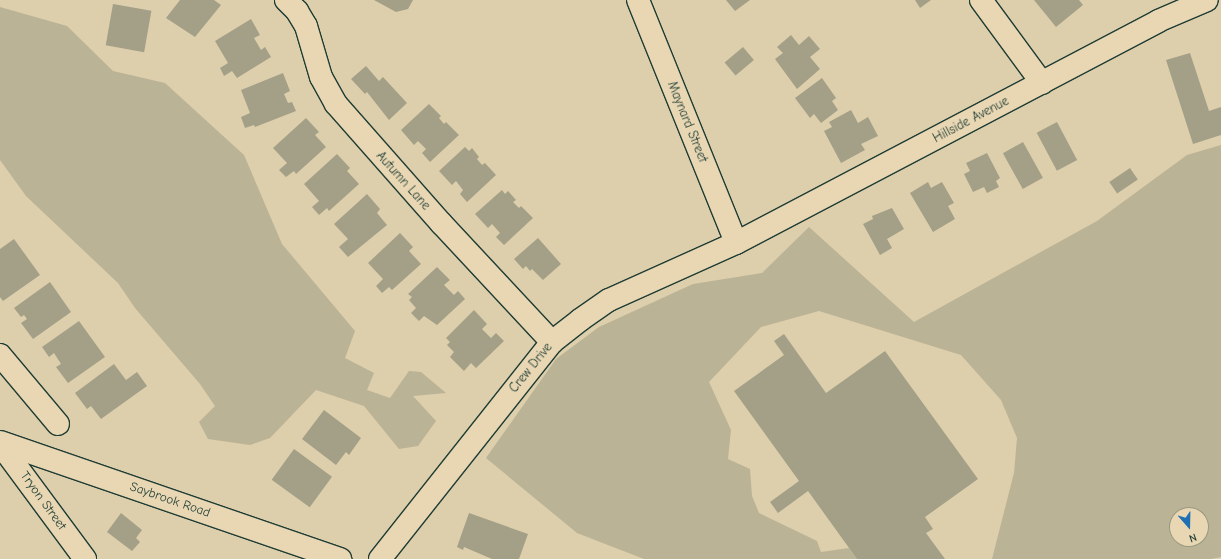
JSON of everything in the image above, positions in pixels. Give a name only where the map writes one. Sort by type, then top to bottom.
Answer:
[{"type":"street","name":"Autumn Lane","points":[[286,0],[297,11],[306,26],[321,77],[336,104],[510,300],[552,342]]},
{"type":"street","name":"Maynard Street","points":[[638,0],[736,243]]},
{"type":"street","points":[[981,0],[1042,83]]},
{"type":"street","name":"Hillside Avenue","points":[[736,243],[1158,21],[1207,0]]},
{"type":"street","name":"Crew Drive","points":[[380,559],[552,342],[610,300],[736,243]]},
{"type":"street","points":[[0,355],[58,424]]},
{"type":"street","name":"Tryon Street","points":[[0,443],[85,559]]},
{"type":"street","name":"Saybrook Road","points":[[0,443],[340,559]]},
{"type":"shaded area","points":[[0,7],[67,26],[113,71],[165,83],[244,155],[282,244],[355,331],[345,358],[374,373],[367,390],[390,398],[409,371],[421,372],[446,393],[413,396],[436,421],[418,446],[399,449],[364,406],[316,390],[270,438],[250,445],[208,439],[199,422],[215,406],[200,384],[135,308],[118,283],[26,196],[0,160]]},
{"type":"shaded area","points":[[1221,145],[1221,557],[1211,559],[992,559],[1014,473],[1017,438],[1001,400],[961,355],[819,311],[761,327],[709,382],[731,430],[728,459],[750,469],[752,496],[759,513],[817,541],[821,552],[849,548],[857,559],[644,559],[577,533],[486,458],[556,359],[599,327],[693,284],[762,273],[809,227],[914,322],[1097,221],[1187,155]]},
{"type":"building","points":[[180,0],[214,0],[221,5],[195,37],[166,18]]},
{"type":"building","points":[[374,0],[413,0],[408,9],[396,12]]},
{"type":"building","points":[[726,0],[750,0],[735,11]]},
{"type":"building","points":[[915,0],[931,0],[920,8]]},
{"type":"building","points":[[1034,0],[1079,0],[1083,5],[1056,27]]},
{"type":"building","points":[[113,4],[151,11],[144,52],[106,45]]},
{"type":"building","points":[[251,19],[260,35],[254,38],[261,50],[265,47],[271,57],[237,78],[232,71],[224,76],[220,68],[228,63],[215,41]]},
{"type":"building","points":[[791,35],[799,45],[809,36],[820,49],[810,57],[820,69],[797,89],[775,59],[783,53],[777,47]]},
{"type":"building","points":[[743,47],[754,60],[736,75],[725,62]]},
{"type":"building","points":[[1190,53],[1209,111],[1221,107],[1221,135],[1193,144],[1166,60]]},
{"type":"building","points":[[366,66],[379,81],[383,77],[407,103],[389,120],[367,92],[365,94],[351,79]]},
{"type":"building","points":[[283,73],[290,91],[284,94],[288,103],[292,102],[296,111],[255,127],[254,125],[245,128],[241,117],[250,113],[241,90]]},
{"type":"building","points":[[822,78],[836,98],[832,101],[838,110],[821,123],[814,114],[810,118],[795,98]]},
{"type":"building","points":[[429,104],[441,116],[439,118],[444,124],[446,122],[459,135],[430,162],[422,153],[426,149],[418,141],[414,145],[401,130]]},
{"type":"building","points":[[851,110],[858,123],[868,117],[878,136],[861,144],[865,150],[841,163],[824,131],[832,127],[829,122]]},
{"type":"building","points":[[306,118],[319,132],[315,135],[326,147],[296,174],[294,171],[286,177],[279,170],[287,163],[273,148]]},
{"type":"building","points":[[1057,122],[1077,160],[1057,171],[1037,133]]},
{"type":"building","points":[[1023,142],[1043,178],[1023,189],[1003,153]]},
{"type":"building","points":[[465,147],[469,151],[472,148],[479,157],[477,159],[482,165],[485,163],[496,175],[467,202],[460,194],[463,190],[456,181],[452,185],[439,171]]},
{"type":"building","points":[[987,153],[1000,178],[996,181],[999,187],[987,193],[984,187],[973,192],[964,174],[970,171],[966,163]]},
{"type":"building","points":[[337,154],[350,168],[347,171],[359,184],[329,211],[327,208],[319,215],[312,207],[319,201],[304,184]]},
{"type":"building","points":[[1130,168],[1138,180],[1117,194],[1109,182]]},
{"type":"building","points":[[928,182],[931,188],[942,182],[954,203],[948,206],[955,219],[933,232],[910,193]]},
{"type":"building","points":[[502,190],[505,194],[508,191],[516,200],[513,202],[519,208],[521,206],[533,218],[504,245],[496,237],[500,233],[492,224],[488,228],[475,214]]},
{"type":"building","points":[[367,194],[380,209],[377,213],[387,225],[348,257],[339,247],[348,239],[334,224]]},
{"type":"building","points":[[892,208],[904,229],[887,239],[892,248],[880,255],[863,224],[873,219],[872,216]]},
{"type":"building","points":[[400,233],[413,247],[409,251],[421,264],[392,290],[389,287],[382,293],[376,286],[383,279],[368,263]]},
{"type":"building","points":[[538,238],[561,264],[543,280],[532,269],[530,271],[526,266],[523,269],[514,259]]},
{"type":"building","points":[[14,239],[40,275],[3,301],[0,297],[0,249]]},
{"type":"building","points":[[437,267],[450,280],[444,285],[454,295],[458,291],[465,299],[437,325],[424,316],[419,321],[411,313],[416,308],[409,300],[412,297],[408,294]]},
{"type":"building","points":[[50,282],[71,312],[33,339],[21,323],[27,319],[24,315],[21,317],[14,308]]},
{"type":"building","points":[[474,310],[487,324],[482,329],[491,338],[496,333],[504,341],[476,368],[471,363],[464,371],[450,357],[454,352],[447,345],[450,342],[446,338]]},
{"type":"building","points":[[79,321],[105,357],[68,383],[56,367],[61,364],[54,353],[49,357],[42,347]]},
{"type":"building","points":[[784,334],[826,393],[885,351],[978,479],[925,517],[933,529],[926,533],[945,559],[857,559],[808,491],[778,513],[770,502],[799,481],[734,391],[784,355],[774,341]]},
{"type":"building","points":[[114,364],[126,380],[137,372],[147,386],[101,419],[91,406],[87,409],[75,393]]},
{"type":"building","points":[[324,410],[361,438],[349,455],[346,452],[336,465],[302,439]]},
{"type":"building","points":[[294,449],[332,477],[310,507],[272,480]]},
{"type":"building","points":[[121,513],[142,530],[136,538],[140,542],[132,551],[107,532]]},
{"type":"building","points":[[469,513],[528,534],[519,559],[492,559],[464,547],[463,550],[457,547]]}]
